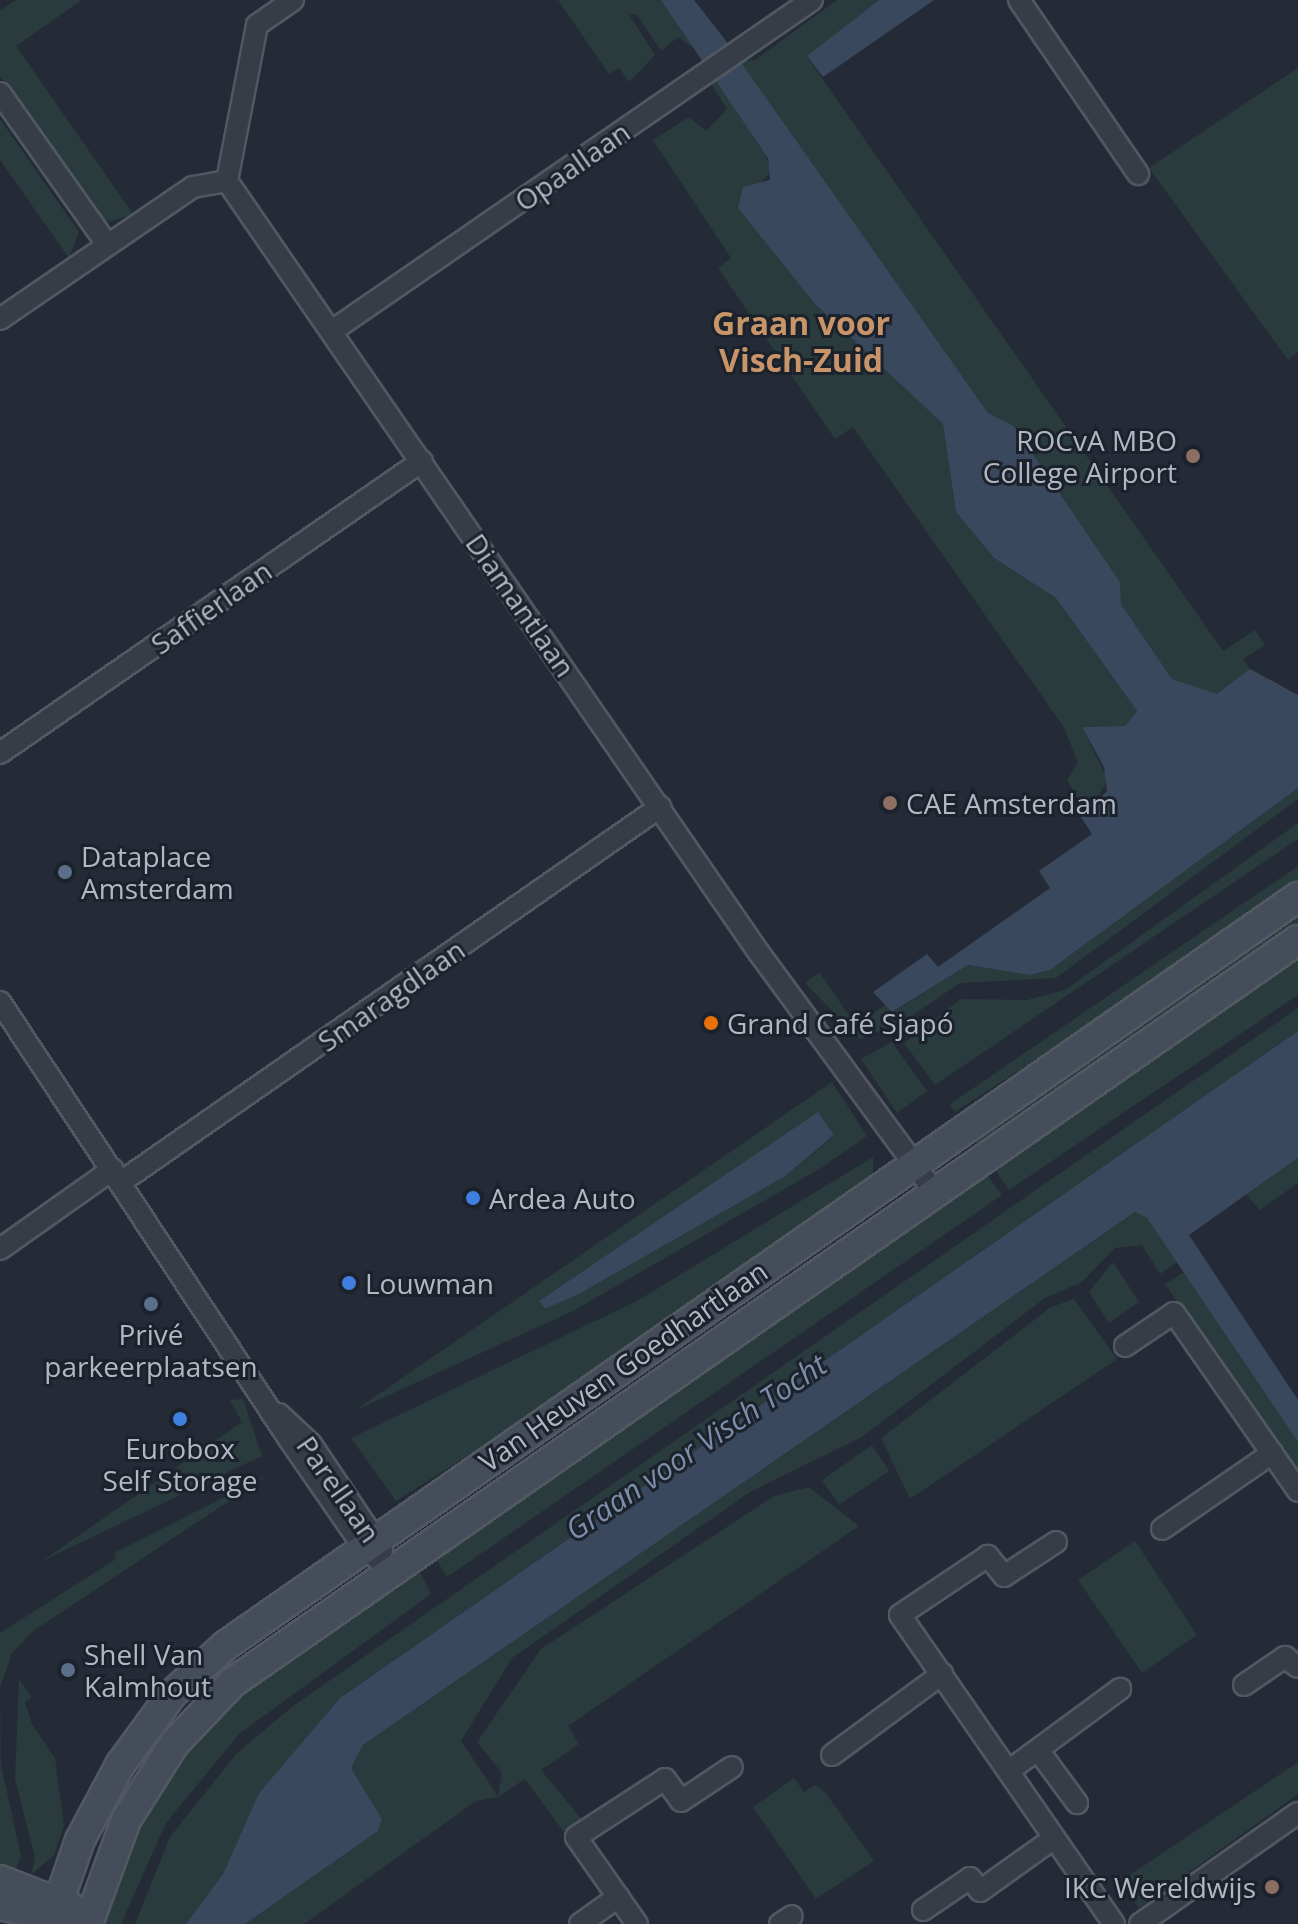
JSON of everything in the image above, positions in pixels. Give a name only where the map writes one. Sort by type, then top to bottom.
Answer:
[{"type":"main road","name":"Van Heuven Goedhartlaan","points":[[53,1914],[94,1807],[172,1694],[369,1541],[1298,897]]},
{"type":"main road","name":"Van Heuven Goedhartlaan","points":[[88,1922],[126,1820],[174,1744],[232,1683],[1298,940]]},
{"type":"main road","points":[[0,1880],[53,1914]]},
{"type":"main road","points":[[0,1905],[88,1922]]},
{"type":"street","points":[[0,319],[193,187],[227,181],[257,25],[293,0]]},
{"type":"street","name":"Opaallaan","points":[[332,331],[812,0]]},
{"type":"street","points":[[1019,0],[1138,174]]},
{"type":"street","points":[[0,93],[107,244]]},
{"type":"street","name":"Diamantlaan","points":[[227,181],[660,807],[935,1193]]},
{"type":"street","name":"Saffierlaan","points":[[0,753],[422,461]]},
{"type":"street","name":"Smaragdlaan","points":[[117,1176],[660,807]]},
{"type":"street","name":"Parellaan","points":[[0,1002],[276,1412],[301,1430],[390,1570]]},
{"type":"street","points":[[0,1249],[117,1176]]},
{"type":"street","points":[[1125,1346],[1174,1313],[1298,1491]]},
{"type":"street","points":[[1162,1529],[1272,1453]]},
{"type":"street","points":[[1056,1542],[1004,1576],[988,1556],[900,1615],[1114,1924]]},
{"type":"street","points":[[1244,1685],[1285,1657],[1298,1667]]},
{"type":"street","points":[[832,1755],[942,1674]]},
{"type":"street","points":[[1010,1770],[1120,1689]]},
{"type":"street","points":[[1038,1750],[1077,1803]]},
{"type":"street","points":[[637,1924],[576,1837],[665,1779],[681,1801],[732,1767]]},
{"type":"street","points":[[1140,1924],[1298,1813]]},
{"type":"street","points":[[923,1910],[970,1878],[980,1891],[1054,1838]]},
{"type":"street","points":[[580,1924],[618,1897]]},
{"type":"shaded area","points":[[16,0],[82,0],[16,46],[133,214],[108,222],[100,216],[0,76],[0,11]]},
{"type":"shaded area","points":[[558,0],[661,0],[700,53],[678,37],[661,51],[637,15],[628,13],[655,55],[629,82],[619,68],[609,74]]},
{"type":"shaded area","points":[[837,0],[879,0],[807,57],[1223,651],[1255,630],[1265,645],[1243,659],[1250,669],[1217,695],[1172,679],[1121,604],[1120,582],[1014,426],[988,413],[739,61],[755,60]]},
{"type":"shaded area","points":[[1298,68],[1298,352],[1288,360],[1149,168]]},
{"type":"shaded area","points":[[717,77],[760,140],[771,171],[739,208],[815,304],[943,424],[956,512],[994,558],[1056,598],[1137,711],[1125,726],[1082,727],[1108,780],[1087,813],[1067,780],[1078,762],[1063,726],[853,427],[835,439],[718,268],[731,258],[653,140],[689,117],[706,131],[727,109],[710,82]]},
{"type":"shaded area","points":[[0,119],[79,232],[69,258],[0,160]]},
{"type":"shaded area","points":[[1298,788],[1298,799],[1056,978],[960,983],[907,1019],[860,1039],[805,983],[819,972],[855,1024],[886,1005],[893,1012],[968,965],[1030,975],[1050,970]]},
{"type":"shaded area","points":[[1298,823],[1298,839],[935,1085],[904,1043],[961,999],[1027,1000],[1065,990]]},
{"type":"shaded area","points":[[1298,866],[1298,889],[955,1112],[950,1104]]},
{"type":"shaded area","points":[[1298,911],[1298,932],[980,1149],[971,1136]]},
{"type":"shaded area","points":[[1298,951],[1298,995],[1009,1190],[992,1165]]},
{"type":"shaded area","points":[[1298,1008],[1298,1031],[340,1698],[259,1793],[223,1874],[186,1924],[135,1924],[170,1837],[236,1754],[293,1706]]},
{"type":"shaded area","points":[[892,1042],[927,1091],[897,1113],[861,1059]]},
{"type":"shaded area","points":[[832,1082],[867,1136],[821,1168],[573,1311],[354,1411]],"holes":[[[818,1113],[834,1136],[784,1177],[579,1294],[545,1309],[539,1301]]]},
{"type":"shaded area","points":[[873,1157],[873,1172],[854,1193],[587,1380],[396,1501],[351,1438],[637,1301]]},
{"type":"shaded area","points":[[1298,1158],[1298,1183],[1260,1210],[1246,1195]]},
{"type":"shaded area","points":[[983,1169],[1002,1195],[447,1577],[434,1556]]},
{"type":"shaded area","points":[[1135,1212],[1147,1218],[1177,1262],[1160,1274],[1142,1245],[1115,1248],[1082,1282],[1045,1298],[862,1437],[750,1492],[512,1658],[461,1741],[498,1796],[502,1773],[477,1742],[541,1649],[774,1496],[809,1487],[859,1526],[568,1726],[579,1744],[541,1770],[584,1822],[563,1831],[525,1779],[498,1797],[476,1801],[304,1924],[245,1924],[378,1831],[382,1819],[351,1768],[363,1745]]},
{"type":"shaded area","points":[[1113,1262],[1139,1302],[1109,1323],[1089,1292]]},
{"type":"shaded area","points":[[1184,1272],[1298,1442],[1298,1479],[1165,1284]]},
{"type":"shaded area","points":[[1074,1299],[1117,1359],[910,1499],[881,1438],[1051,1307]]},
{"type":"shaded area","points":[[243,1399],[262,1456],[42,1561],[242,1422],[230,1400]]},
{"type":"shaded area","points":[[872,1445],[889,1471],[839,1505],[822,1480]]},
{"type":"shaded area","points":[[270,1474],[33,1631],[12,1653],[0,1688],[0,1633],[116,1559],[114,1553]]},
{"type":"shaded area","points":[[1135,1541],[1197,1635],[1142,1673],[1078,1580]]},
{"type":"shaded area","points":[[416,1564],[431,1594],[239,1734],[166,1823],[121,1924],[96,1924],[143,1812],[214,1716],[301,1643]]},
{"type":"shaded area","points":[[19,1679],[32,1698],[25,1702],[32,1724],[55,1758],[64,1826],[54,1855],[31,1875],[35,1858],[15,1779]]},
{"type":"shaded area","points":[[0,1688],[1,1765],[21,1856],[13,1878],[0,1873]]},
{"type":"shaded area","points":[[1298,1762],[1298,1794],[1139,1908],[1121,1881]]},
{"type":"shaded area","points":[[794,1778],[804,1792],[815,1785],[825,1792],[874,1861],[816,1899],[753,1807]]},
{"type":"water","points":[[661,0],[694,0],[723,37],[988,413],[1014,426],[1120,582],[1121,604],[1172,679],[1217,694],[1250,669],[1298,695],[1298,788],[1050,970],[1030,975],[968,965],[892,1012],[873,992],[927,954],[938,967],[1050,888],[1039,871],[1092,834],[1081,817],[1107,791],[1104,767],[1082,727],[1125,726],[1137,711],[1056,598],[994,558],[956,512],[943,424],[815,304],[738,208],[743,187],[770,180],[768,158]]},
{"type":"water","points":[[879,0],[934,0],[823,77],[807,56]]},
{"type":"water","points":[[1298,1031],[1298,1158],[1189,1235],[1298,1400],[1298,1442],[1147,1218],[1135,1212],[363,1745],[351,1768],[382,1819],[378,1831],[245,1924],[186,1924],[223,1874],[259,1793],[340,1698]]},
{"type":"water","points":[[818,1112],[834,1135],[784,1177],[579,1294],[545,1309],[539,1301]]},
{"type":"place","name":"ROCvA MBO College Airport","points":[[1193,456]]},
{"type":"place","name":"CAE Amsterdam","points":[[890,803]]},
{"type":"place","name":"Dataplace Amsterdam","points":[[65,872]]},
{"type":"place","name":"Grand Café Sjapó","points":[[711,1023]]},
{"type":"place","name":"Ardea Auto","points":[[473,1198]]},
{"type":"place","name":"Louwman","points":[[349,1283]]},
{"type":"place","name":"Privé parkeerplaatsen","points":[[151,1304]]},
{"type":"place","name":"Eurobox Self Storage","points":[[180,1419]]},
{"type":"place","name":"Shell Van Kalmhout","points":[[68,1670]]},
{"type":"place","name":"IKC Wereldwijs","points":[[1272,1887]]},
{"type":"district","name":"Graan voor Visch-Zuid","points":[[801,342]]},
{"type":"water label","name":"Graan voor Visch Tocht","points":[[696,1447]]}]
